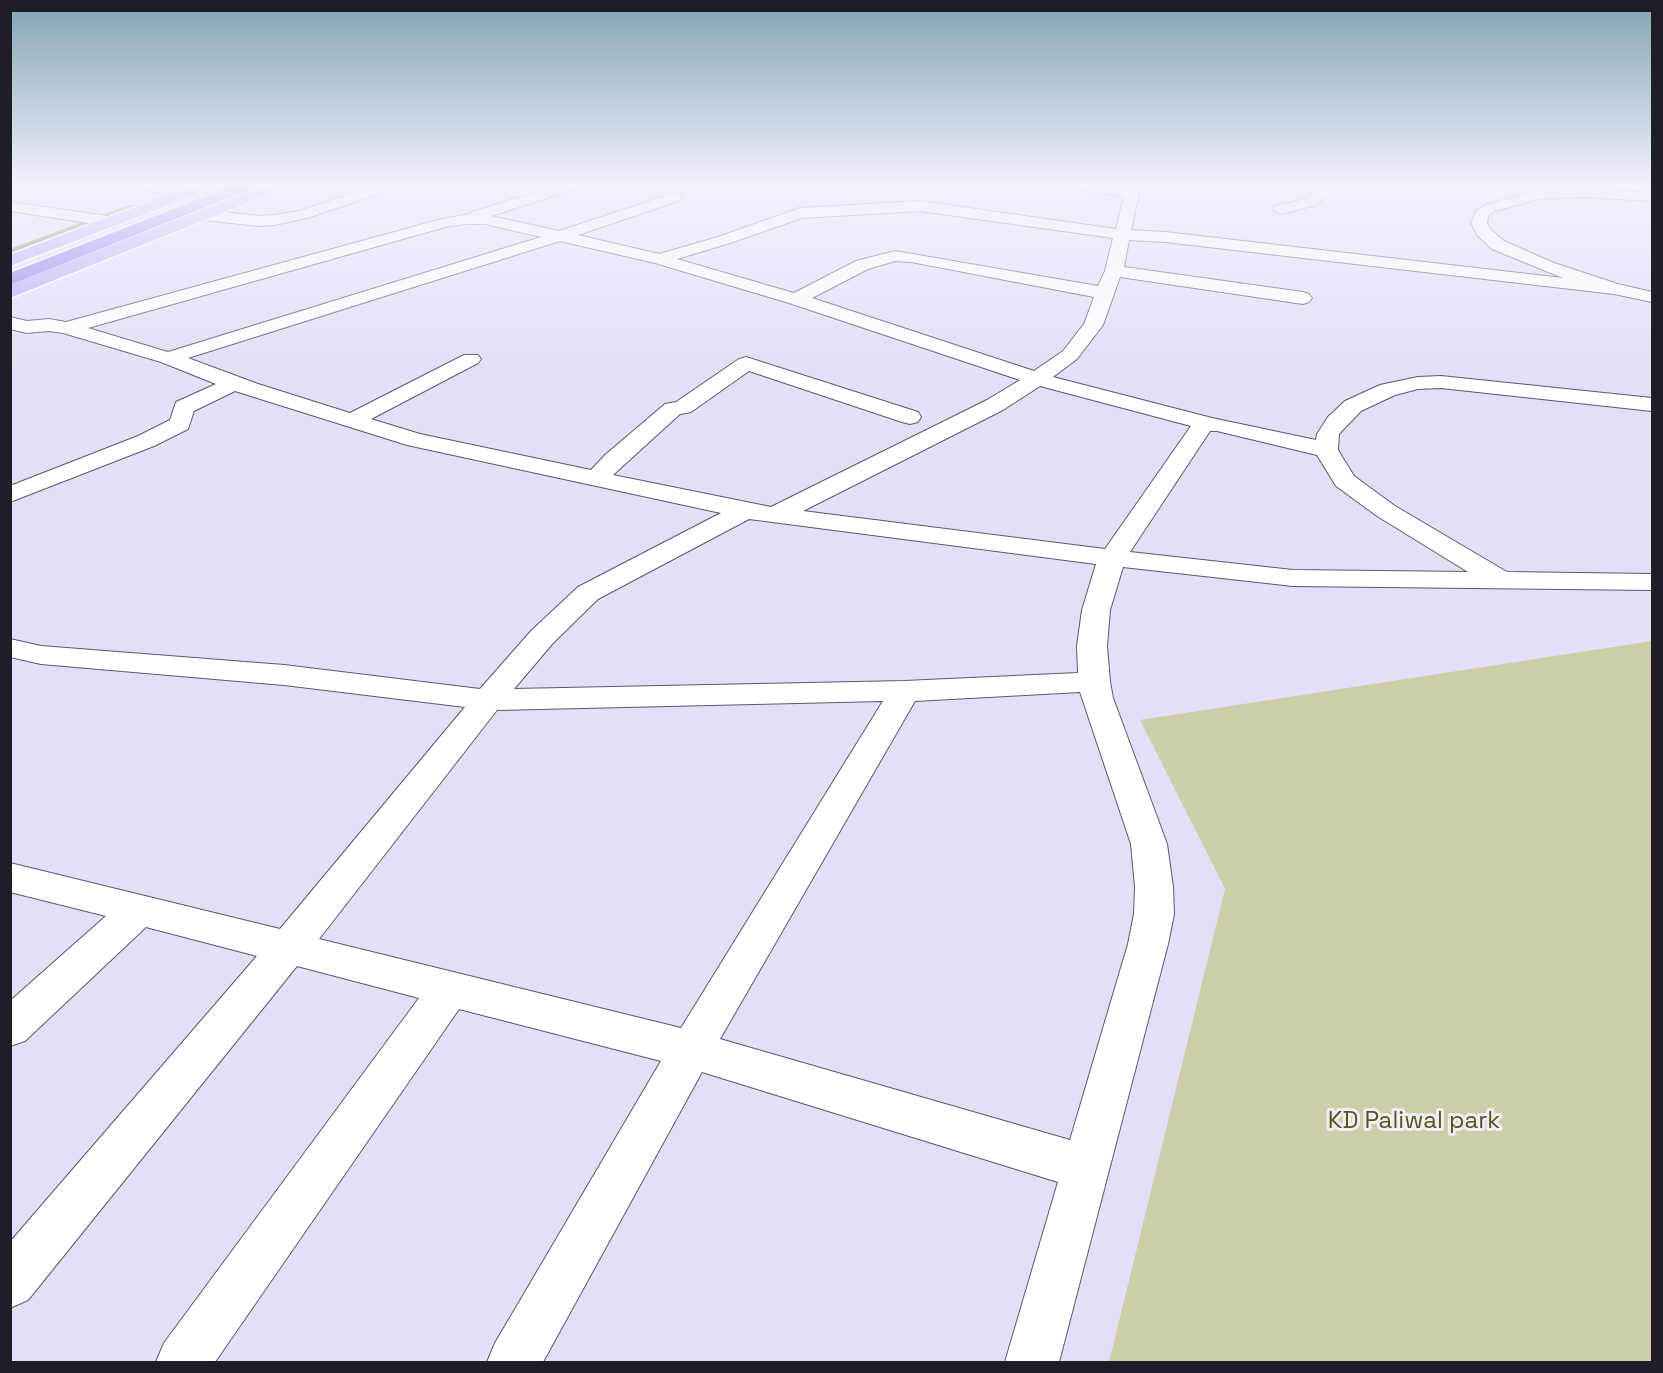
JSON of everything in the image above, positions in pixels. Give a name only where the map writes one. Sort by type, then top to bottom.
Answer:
[{"type":"highway","points":[[10,269],[64,248]]},
{"type":"highway","points":[[10,280],[90,248]]},
{"type":"main road","points":[[10,261],[39,248]]},
{"type":"main road","points":[[10,292],[121,248]]},
{"type":"street","points":[[10,323],[27,327],[57,327],[351,248]]},
{"type":"street","points":[[168,358],[520,248]]},
{"type":"street","points":[[615,248],[796,298],[1037,379],[1207,423],[1258,432],[1326,450]]},
{"type":"street","points":[[659,259],[696,248]]},
{"type":"street","points":[[774,516],[995,405],[1070,355],[1093,325],[1120,248]]},
{"type":"street","points":[[1261,248],[1614,289],[1653,297]]},
{"type":"street","points":[[1505,248],[1558,271],[1614,289]]},
{"type":"street","points":[[796,298],[862,265],[895,256],[911,257],[1104,293]]},
{"type":"street","points":[[1114,271],[1303,298]]},
{"type":"street","points":[[10,310],[48,318],[57,327],[168,358],[235,383],[415,440],[774,516],[1293,578],[1653,582]]},
{"type":"street","points":[[353,420],[471,359]]},
{"type":"street","points":[[596,479],[613,459],[674,409],[683,407],[746,363],[910,417]]},
{"type":"street","points":[[1502,580],[1362,496],[1335,468],[1326,450],[1328,434],[1336,422],[1353,406],[1389,390],[1418,383],[1441,382],[1653,404]]},
{"type":"street","points":[[10,495],[146,441],[180,424],[184,407],[235,383]]},
{"type":"street","points":[[1032,1362],[1148,944],[1154,914],[1154,887],[1149,844],[1094,682],[1092,646],[1096,610],[1112,558],[1200,428],[1207,423]]},
{"type":"street","points":[[10,1282],[290,947],[488,700],[542,637],[588,593],[745,511]]},
{"type":"street","points":[[10,648],[41,655],[284,675],[488,700],[905,691],[1094,682]]},
{"type":"street","points":[[514,1362],[691,1050],[905,691]]},
{"type":"street","points":[[10,878],[691,1050],[1085,1167]]},
{"type":"street","points":[[10,1028],[139,910]]},
{"type":"street","points":[[183,1362],[449,990]]},
{"type":"green space","name":"KD Paliwal park","points":[[1652,641],[1652,1362],[1109,1362],[1225,889],[1140,720]]},
{"type":"waterway","points":[[10,251],[18,248]]}]
